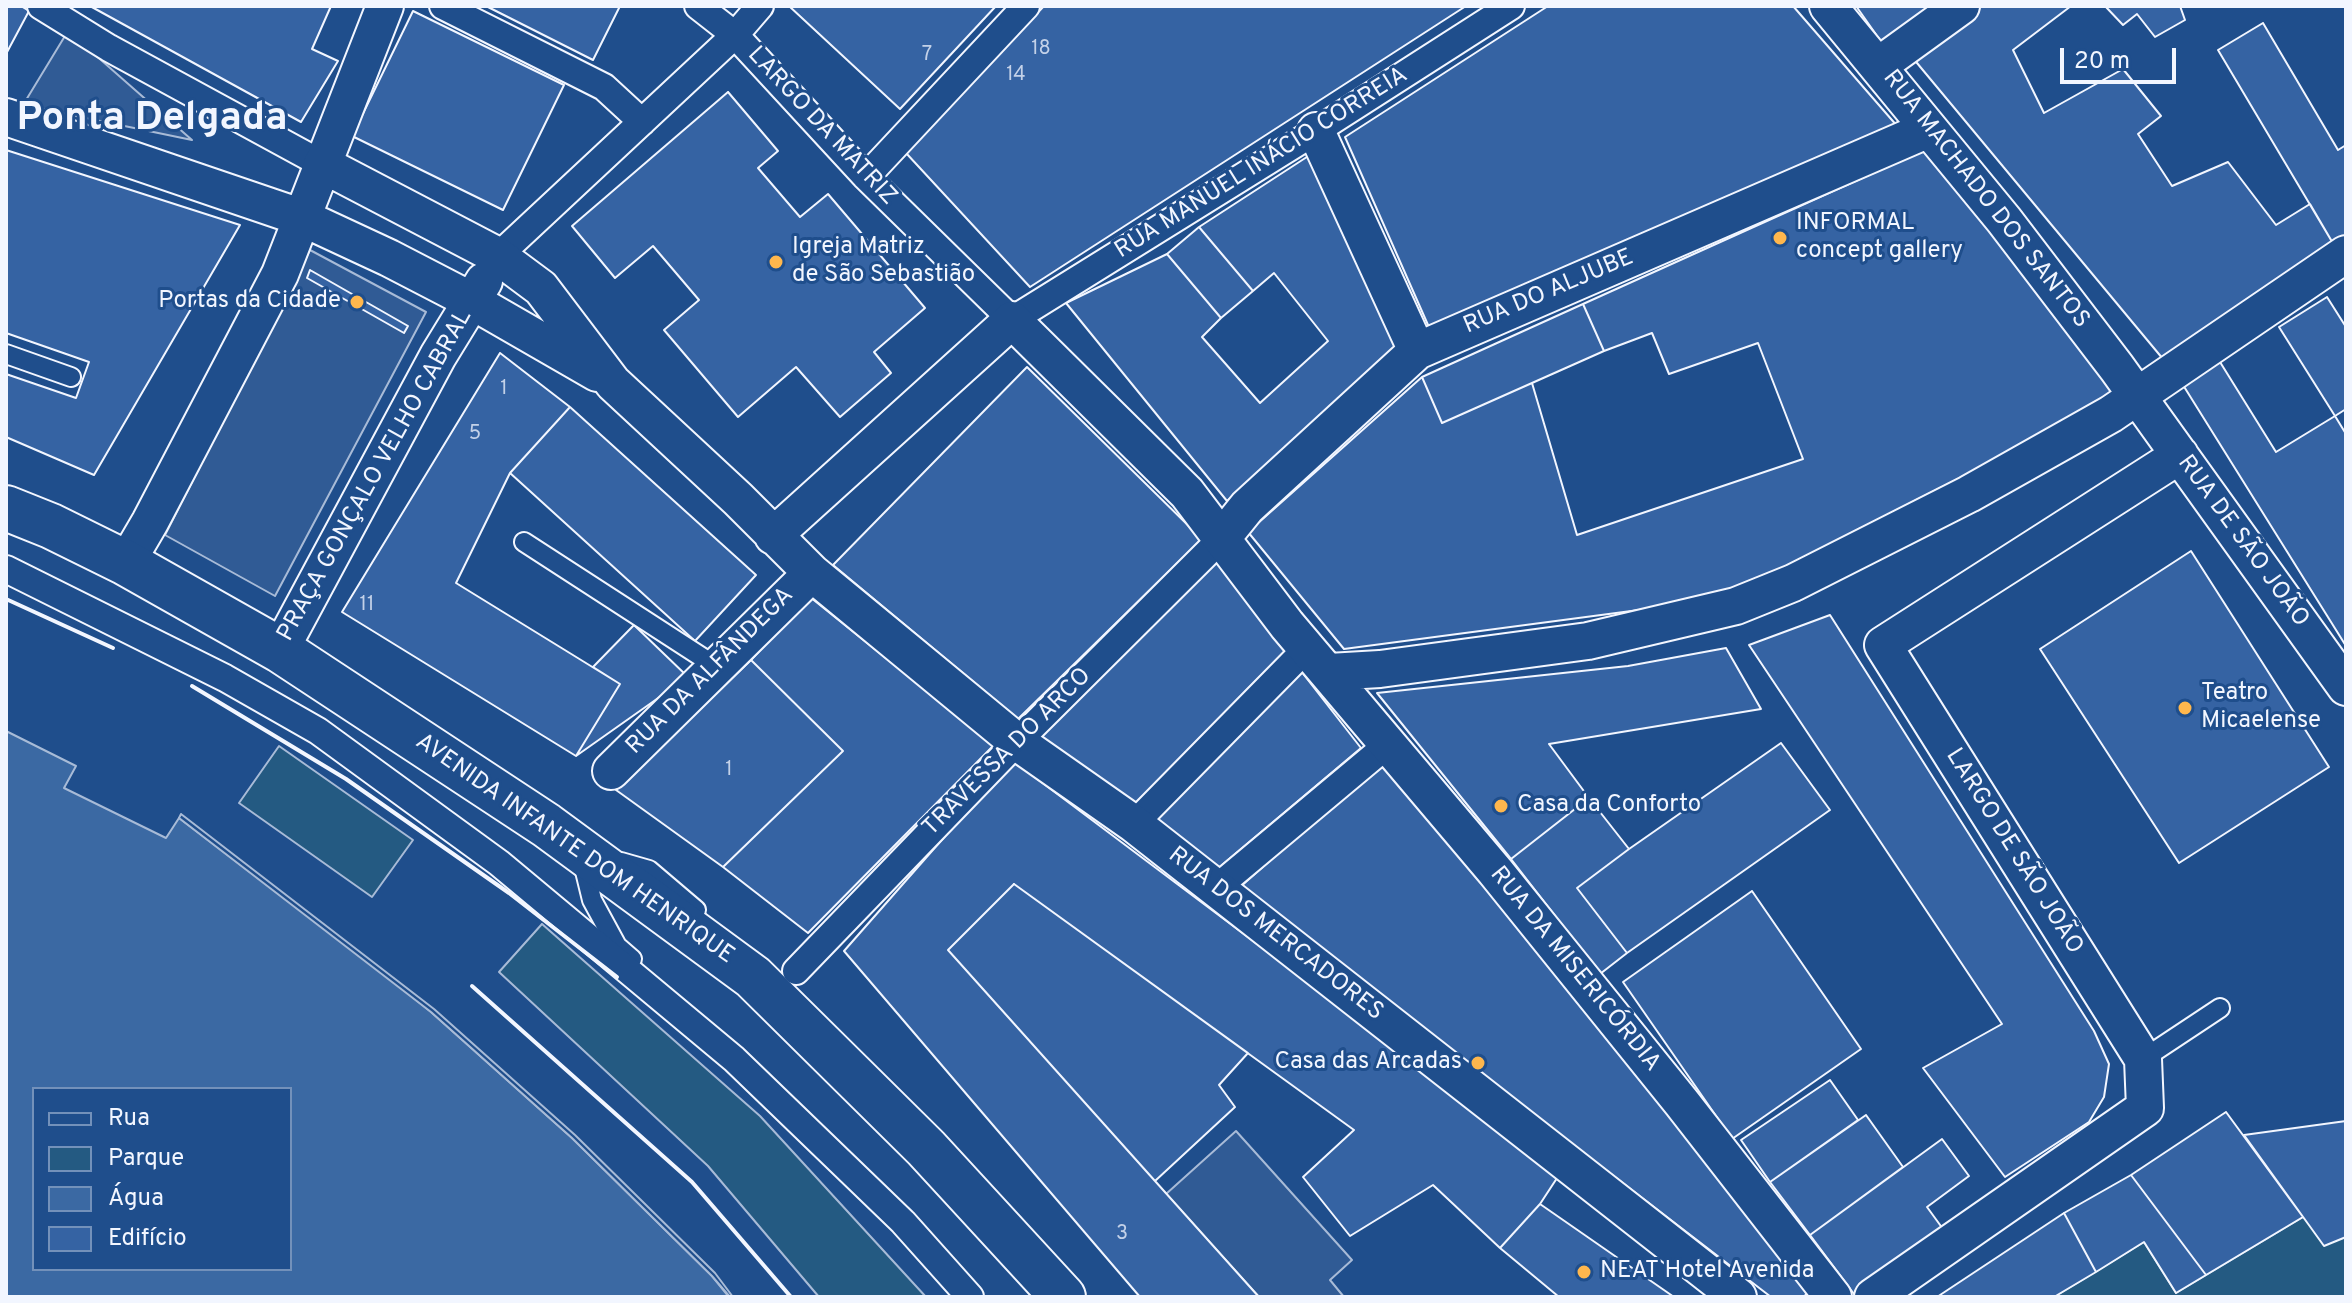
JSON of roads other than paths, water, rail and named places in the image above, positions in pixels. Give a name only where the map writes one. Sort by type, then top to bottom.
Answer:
[{"type":"main road","name":"AVENIDA INFANTE DOM HENRIQUE","points":[[6,508],[126,563],[280,650],[546,825],[753,977],[926,1148],[1063,1297]]},
{"type":"street","points":[[41,6],[65,20],[104,53],[498,256],[541,288],[613,383],[738,499],[812,573]]},
{"type":"street","points":[[126,563],[280,274],[385,6]]},
{"type":"street","points":[[443,6],[604,87],[642,122]]},
{"type":"street","points":[[698,6],[735,35],[760,6]]},
{"type":"street","points":[[866,177],[1026,6]]},
{"type":"street","name":"RUA MANUEL INÁCIO CORREIA","points":[[1012,320],[1511,6]]},
{"type":"street","name":"RUA MACHADO DOS SANTOS","points":[[1828,6],[2004,220],[2139,397]]},
{"type":"street","points":[[1878,66],[1961,6]]},
{"type":"street","name":"LARGO DA MATRIZ","points":[[472,301],[498,256],[735,35],[866,177],[1012,320]]},
{"type":"street","name":"PRAÇA GONÇALO VELHO CABRAL","points":[[6,117],[303,218],[472,301],[438,356],[280,650]]},
{"type":"street","name":"RUA DO ALJUBE","points":[[1222,538],[1247,507],[1417,351],[1929,129]]},
{"type":"street","points":[[1316,131],[1417,351]]},
{"type":"street","points":[[1134,824],[1318,660],[1380,669],[1588,641],[1736,606],[1793,583],[1969,494],[2139,397],[2346,254]]},
{"type":"street","points":[[472,301],[613,383]]},
{"type":"street","points":[[773,536],[1012,320]]},
{"type":"street","name":"RUA DA MISERICÓRDIA","points":[[1012,320],[1187,493],[1287,625],[1386,746],[1495,871],[1833,1297]]},
{"type":"street","name":"RUA DE SÃO JOÃO","points":[[2139,397],[2346,687]]},
{"type":"street","name":"LARGO DE SÃO JOÃO","points":[[2143,1059],[1883,645],[2180,455]]},
{"type":"street","name":"TRAVESSA DO ARCO","points":[[796,971],[1017,742],[1222,538]]},
{"type":"street","points":[[6,569],[225,678],[318,731],[499,863],[734,1059],[903,1222],[970,1297]]},
{"type":"street","name":"RUA DA ALFÂNDEGA","points":[[611,771],[812,573]]},
{"type":"street","name":"RUA DOS MERCADORES","points":[[812,573],[1017,742],[1134,824],[1738,1297]]},
{"type":"street","points":[[1215,889],[1386,746]]},
{"type":"street","points":[[1873,1297],[2145,1108],[2143,1059]]},
{"type":"lane","points":[[6,354],[71,377]]},
{"type":"lane","points":[[524,542],[717,667]]},
{"type":"lane","points":[[773,1081],[617,946],[592,900],[581,851],[649,870],[800,997]]},
{"type":"lane","points":[[2143,1059],[2220,1008]]},
{"type":"water","points":[[6,731],[76,766],[64,788],[166,838],[179,818],[384,974],[572,1138],[712,1276],[729,1297],[6,1297]]},
{"type":"place","name":"INFORMAL concept gallery","points":[[1780,238]]},
{"type":"place","name":"Igreja Matriz de São Sebastião","points":[[776,262]]},
{"type":"place","name":"Portas da Cidade","points":[[357,302]]},
{"type":"place","name":"Teatro Micaelense","points":[[2185,708]]},
{"type":"place","name":"Casa da Conforto","points":[[1501,806]]},
{"type":"place","name":"Casa das Arcadas","points":[[1478,1063]]},
{"type":"place","name":"NEAT Hotel Avenida","points":[[1584,1272]]},
{"type":"district","name":"Ponta Delgada","points":[[152,121]]}]
